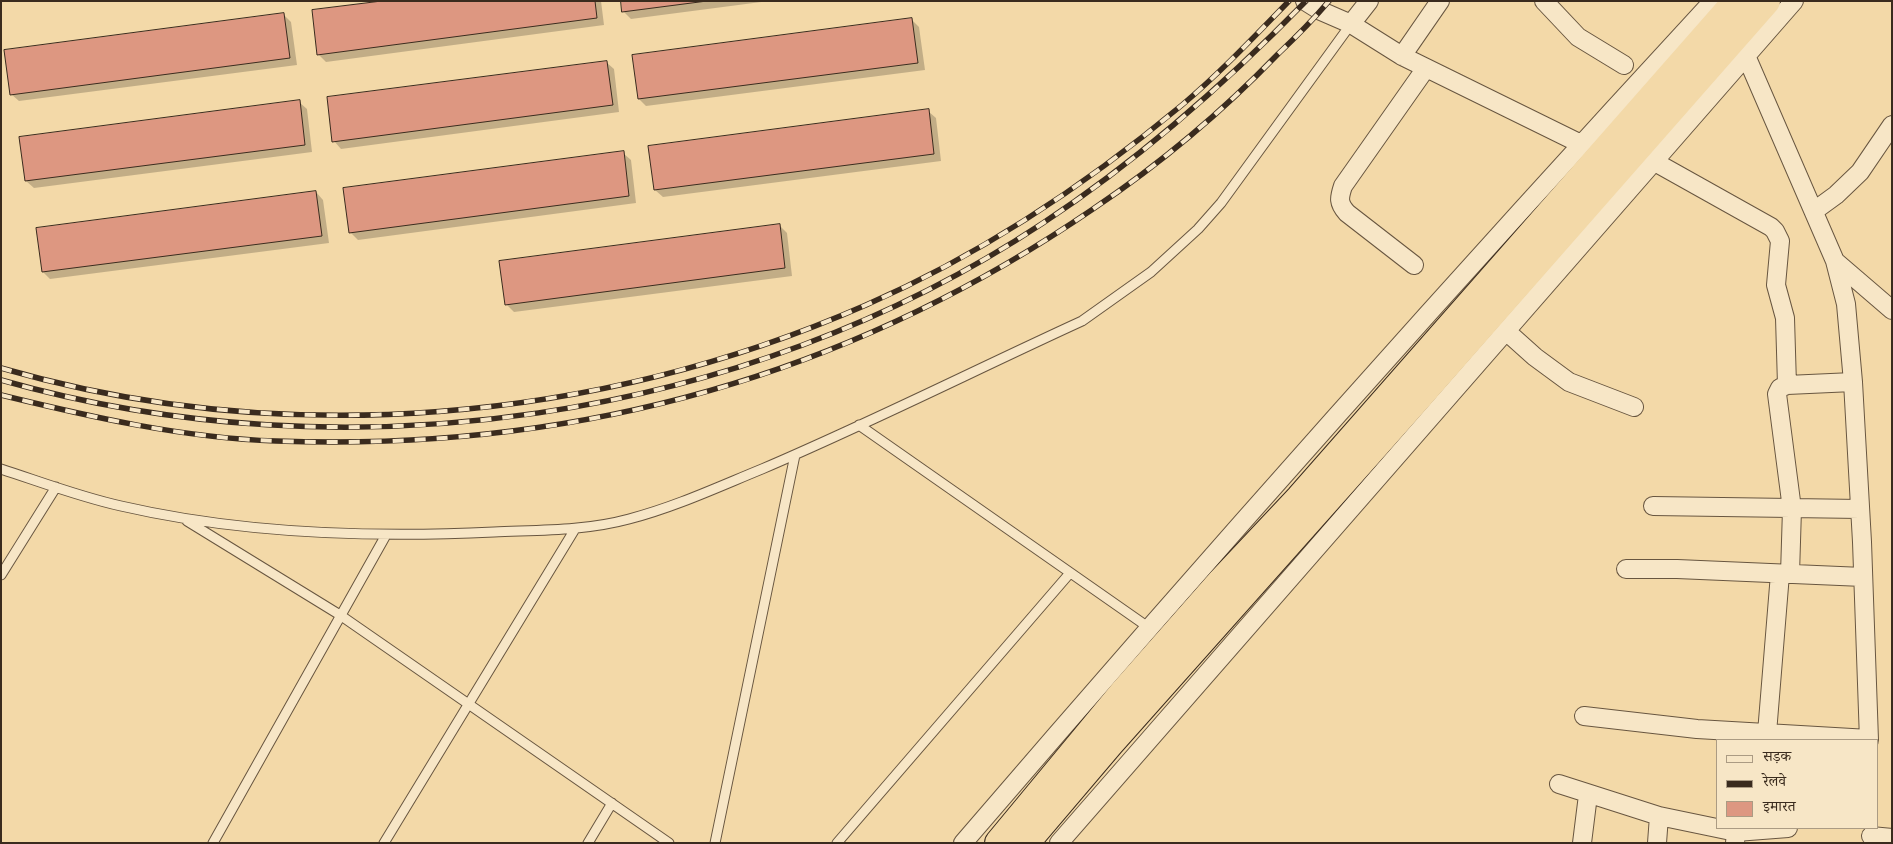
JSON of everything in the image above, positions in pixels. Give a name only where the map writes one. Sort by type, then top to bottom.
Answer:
[{"type":"highway","points":[[999,843],[1124,692],[1220,582],[1300,498],[1737,1]]},
{"type":"highway","points":[[1025,843],[1116,736],[1420,395],[1766,1]]},
{"type":"street","points":[[1304,1],[1321,11],[1351,24],[1402,56],[1581,144]]},
{"type":"street","points":[[1351,24],[1369,1]]},
{"type":"street","points":[[1402,56],[1440,1]]},
{"type":"street","points":[[1544,1],[1578,37],[1594,49],[1624,65]]},
{"type":"street","points":[[963,843],[1148,627],[1581,144],[1713,1]]},
{"type":"street","points":[[1060,843],[1506,331],[1745,53],[1794,1]]},
{"type":"street","points":[[1745,53],[1835,261],[1846,304],[1853,382],[1860,509],[1869,739]]},
{"type":"street","points":[[1414,265],[1347,214],[1340,205],[1339,197],[1343,186],[1426,68]]},
{"type":"street","points":[[1814,211],[1860,172],[1892,124]]},
{"type":"street","points":[[1653,161],[1771,227],[1778,236],[1780,249],[1776,285],[1785,318],[1787,385]]},
{"type":"street","points":[[1835,261],[1892,310]]},
{"type":"street","points":[[1506,331],[1535,357],[1569,382],[1634,407]]},
{"type":"street","points":[[1767,733],[1792,509],[1777,401],[1780,388],[1787,385],[1853,382]]},
{"type":"street","points":[[1653,506],[1860,509]]},
{"type":"street","points":[[1626,570],[1863,577]]},
{"type":"street","points":[[1584,716],[1696,729],[1854,739]]},
{"type":"street","points":[[1559,784],[1588,795],[1735,837],[1782,829]]},
{"type":"street","points":[[1582,843],[1588,795]]},
{"type":"street","points":[[1657,843],[1659,816]]},
{"type":"street","points":[[1871,835],[1892,838]]},
{"type":"lane","points":[[1,469],[120,506],[184,518],[275,529],[441,535],[575,529],[628,520],[670,507],[859,425],[1082,320],[1151,272],[1174,253],[1220,203],[1351,24]]},
{"type":"lane","points":[[859,425],[1148,627]]},
{"type":"lane","points":[[715,843],[795,454]]},
{"type":"lane","points":[[1,575],[56,487]]},
{"type":"lane","points":[[184,518],[340,615],[669,843]]},
{"type":"lane","points":[[384,843],[575,529]]},
{"type":"lane","points":[[212,843],[386,534]]},
{"type":"lane","points":[[837,843],[1070,572]]},
{"type":"lane","points":[[588,843],[612,803]]},
{"type":"building","points":[[382,1],[595,1],[597,18],[317,55],[312,10]]},
{"type":"building","points":[[621,1],[707,1],[622,12]]},
{"type":"building","points":[[284,13],[290,58],[10,95],[4,50]]},
{"type":"building","points":[[912,18],[918,63],[638,99],[632,55]]},
{"type":"building","points":[[607,61],[613,105],[332,142],[327,97]]},
{"type":"building","points":[[300,100],[305,145],[25,181],[19,137]]},
{"type":"building","points":[[929,109],[934,154],[654,190],[648,146]]},
{"type":"building","points":[[624,151],[629,196],[349,233],[343,188]]},
{"type":"building","points":[[316,191],[322,236],[42,272],[36,228]]},
{"type":"building","points":[[780,224],[785,268],[505,305],[499,261]]},
{"type":"railway","points":[[1,368],[108,394],[218,409],[328,415],[439,412],[549,398],[657,376],[763,345],[866,305],[950,264],[991,241],[1070,190],[1146,134],[1210,80],[1289,1]]},
{"type":"railway","points":[[1,380],[132,410],[267,425],[403,426],[538,413],[672,386],[802,345],[926,291],[1043,223],[1079,199],[1180,120],[1244,62],[1306,1]]},
{"type":"railway","points":[[1,395],[137,425],[206,436],[276,441],[387,441],[495,433],[600,417],[704,392],[805,360],[903,318],[999,268],[1118,192],[1190,136],[1213,117],[1298,35],[1329,1]]}]
